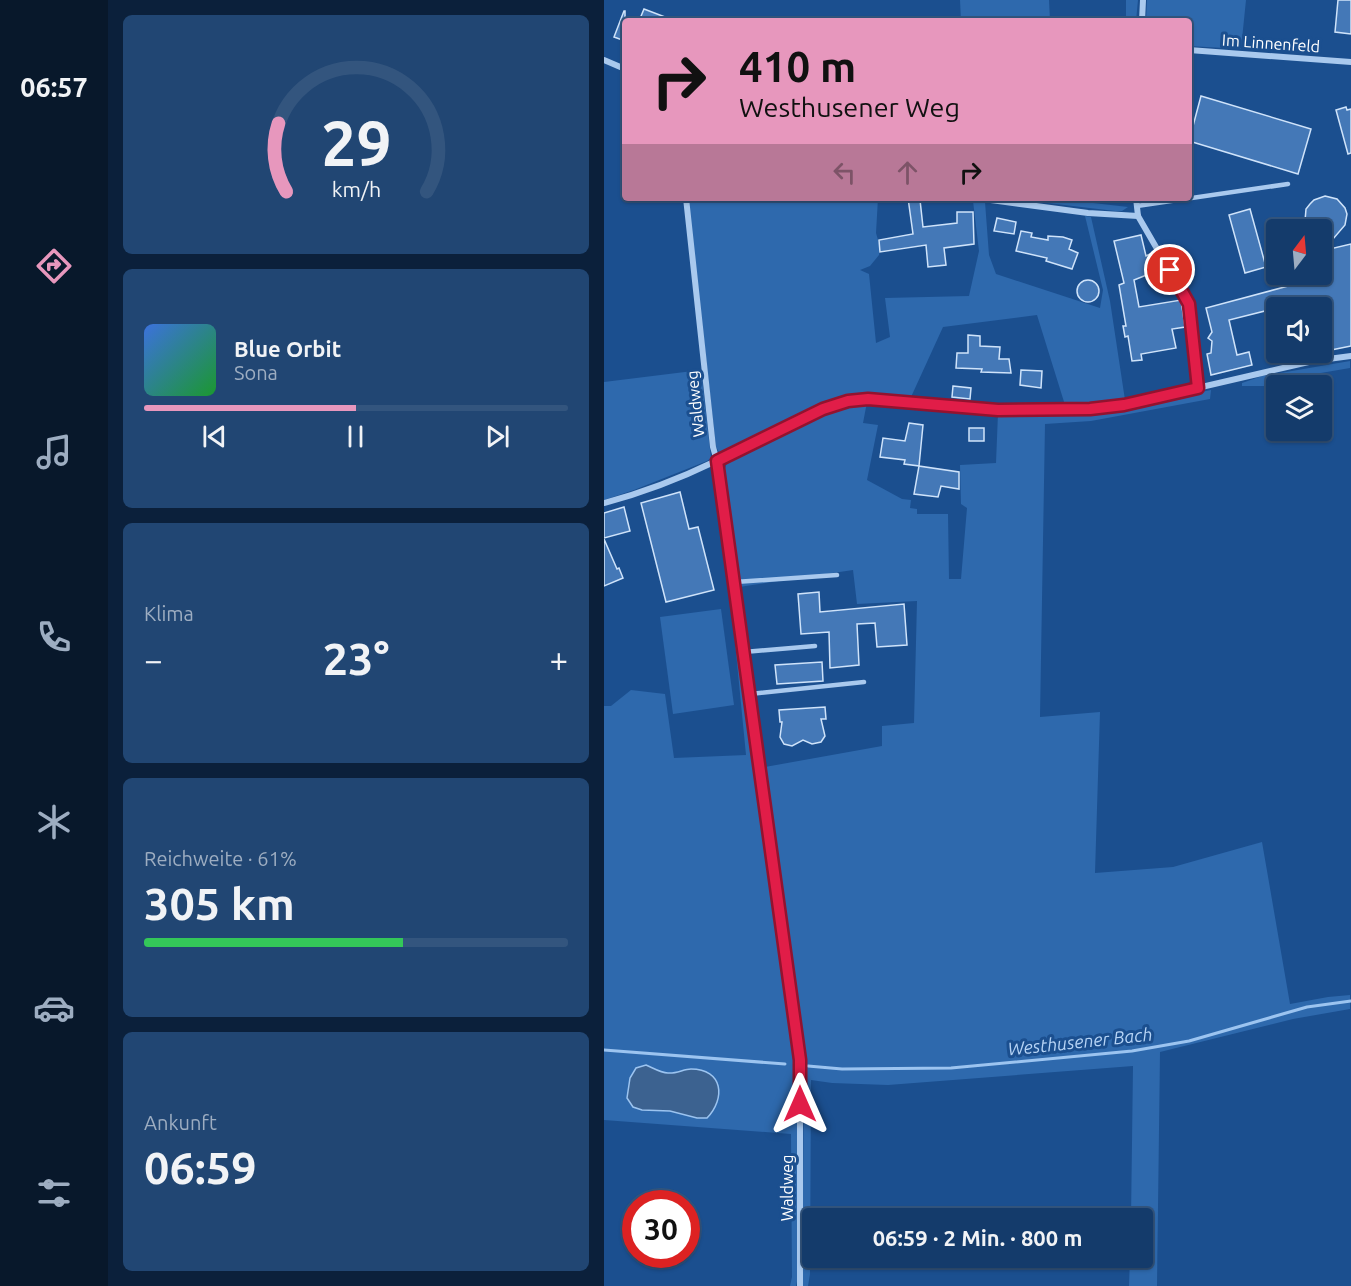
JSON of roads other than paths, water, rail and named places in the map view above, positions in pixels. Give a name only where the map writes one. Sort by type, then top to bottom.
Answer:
[{"type":"street","points":[[1142,18],[1143,0]]},
{"type":"street","name":"Im Linnenfeld","points":[[1192,50],[1351,62]]},
{"type":"street","points":[[604,60],[622,68]]},
{"type":"street","name":"Waldweg","points":[[686,201],[712,436],[735,582],[800,1060],[800,1286]]},
{"type":"street","points":[[998,201],[1088,213],[1138,216]]},
{"type":"street","points":[[1136,201],[1138,216],[1189,304],[1198,388]]},
{"type":"street","points":[[604,503],[630,496],[717,461],[823,409],[848,401],[879,399],[998,410],[1090,409],[1124,405],[1313,361],[1351,356]]},
{"type":"lane","points":[[1192,198],[1288,184]]},
{"type":"lane","points":[[1137,206],[1171,201]]},
{"type":"lane","points":[[735,582],[837,575]]},
{"type":"lane","points":[[744,652],[815,646]]},
{"type":"lane","points":[[750,694],[864,682]]},
{"type":"waterway","name":"Westhusener Bach","points":[[808,1066],[842,1069],[951,1068],[1132,1051],[1189,1041],[1307,1007],[1351,1001]]},
{"type":"waterway","name":"Westhusener Bach","points":[[604,1050],[785,1064]]}]
